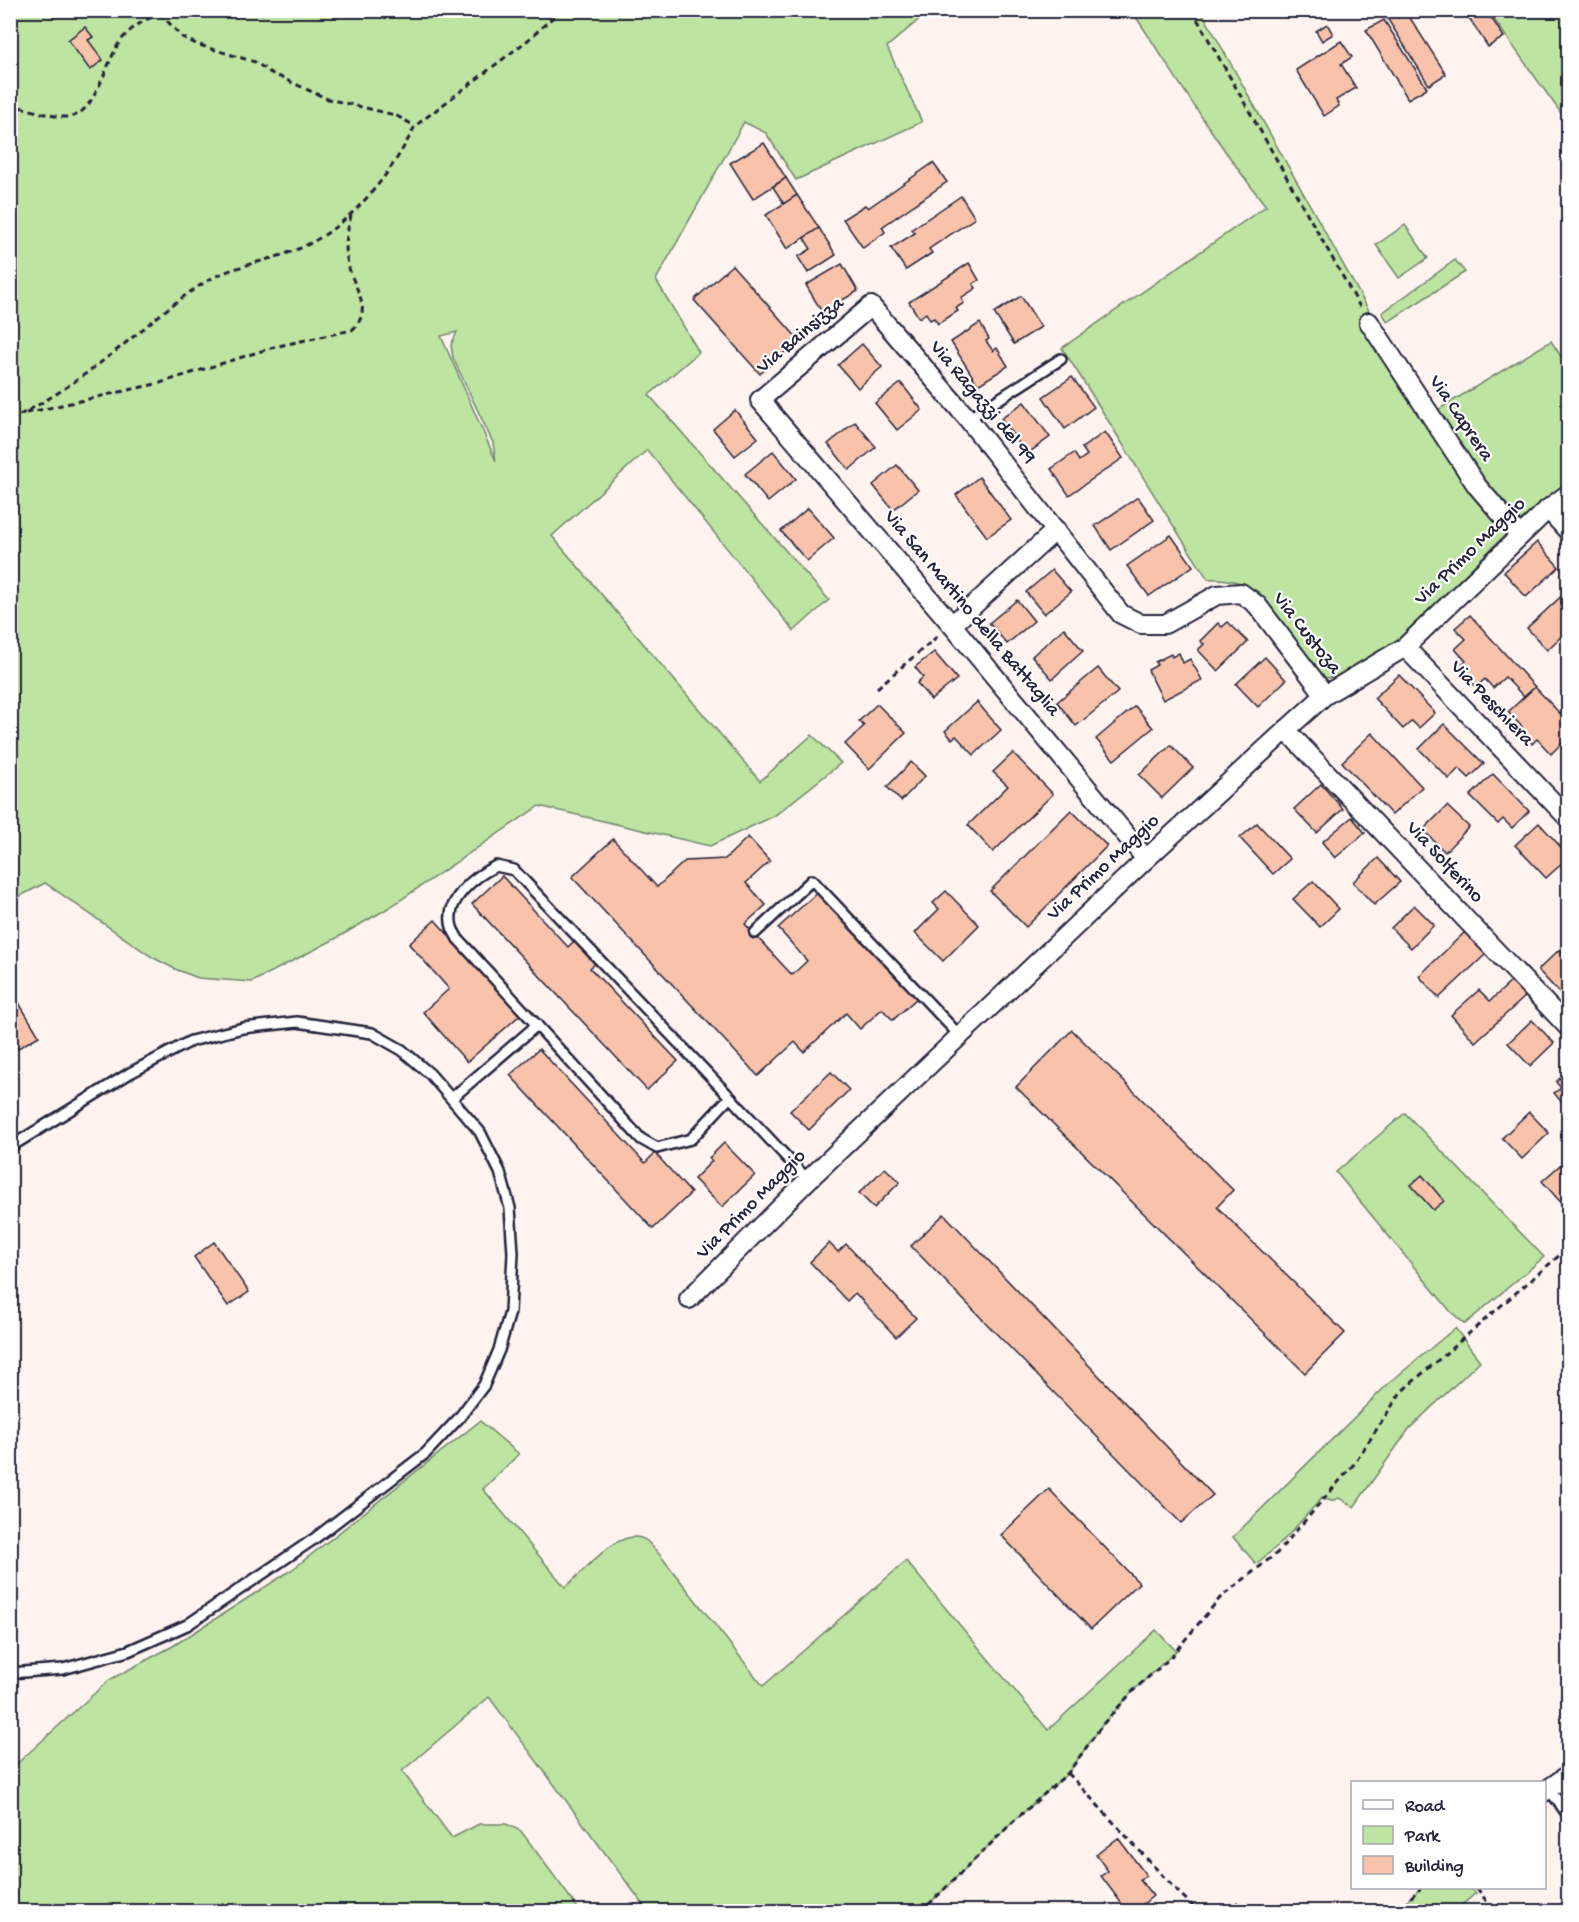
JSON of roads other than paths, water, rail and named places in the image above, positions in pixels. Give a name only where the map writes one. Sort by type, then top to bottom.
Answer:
[{"type":"street","name":"Via Bainsizza","points":[[760,400],[871,306]]},
{"type":"street","name":"Via Ragazzi del 99","points":[[871,306],[968,419],[1120,614],[1141,624],[1165,624],[1217,594]]},
{"type":"street","name":"Via Caprera","points":[[1369,322],[1478,486],[1520,536]]},
{"type":"street","name":"Via San Martino della Battaglia","points":[[760,400],[952,625],[1146,859]]},
{"type":"street","name":"Via Primo Maggio","points":[[689,1299],[808,1180],[1146,859],[1286,730],[1325,695],[1405,647],[1548,509],[1569,494]]},
{"type":"street","points":[[1548,509],[1569,531]]},
{"type":"street","points":[[952,625],[1056,530]]},
{"type":"street","name":"Via Custoza","points":[[1217,594],[1241,593],[1257,605],[1325,695]]},
{"type":"street","name":"Via Peschiera","points":[[1405,647],[1569,818]]},
{"type":"street","name":"Via Solferino","points":[[1286,730],[1569,1027]]},
{"type":"street","points":[[1547,1790],[1569,1775]]},
{"type":"lane","points":[[968,419],[1061,359]]},
{"type":"lane","points":[[730,1096],[691,1139],[657,1148],[641,1139],[458,939],[451,926],[452,907],[464,889],[485,871],[496,866],[514,870],[730,1096],[808,1180]]},
{"type":"lane","points":[[755,933],[812,880],[960,1036]]},
{"type":"lane","points":[[10,1147],[130,1073],[191,1041],[243,1028],[297,1022],[372,1033],[402,1050],[430,1074],[480,1132],[500,1172],[510,1208],[513,1253],[510,1312],[499,1350],[484,1385],[459,1418],[426,1453],[314,1539],[187,1625],[128,1651],[63,1669],[10,1673]]},
{"type":"lane","points":[[452,1098],[537,1025]]},
{"type":"lane","points":[[1547,1790],[1569,1815]]}]
